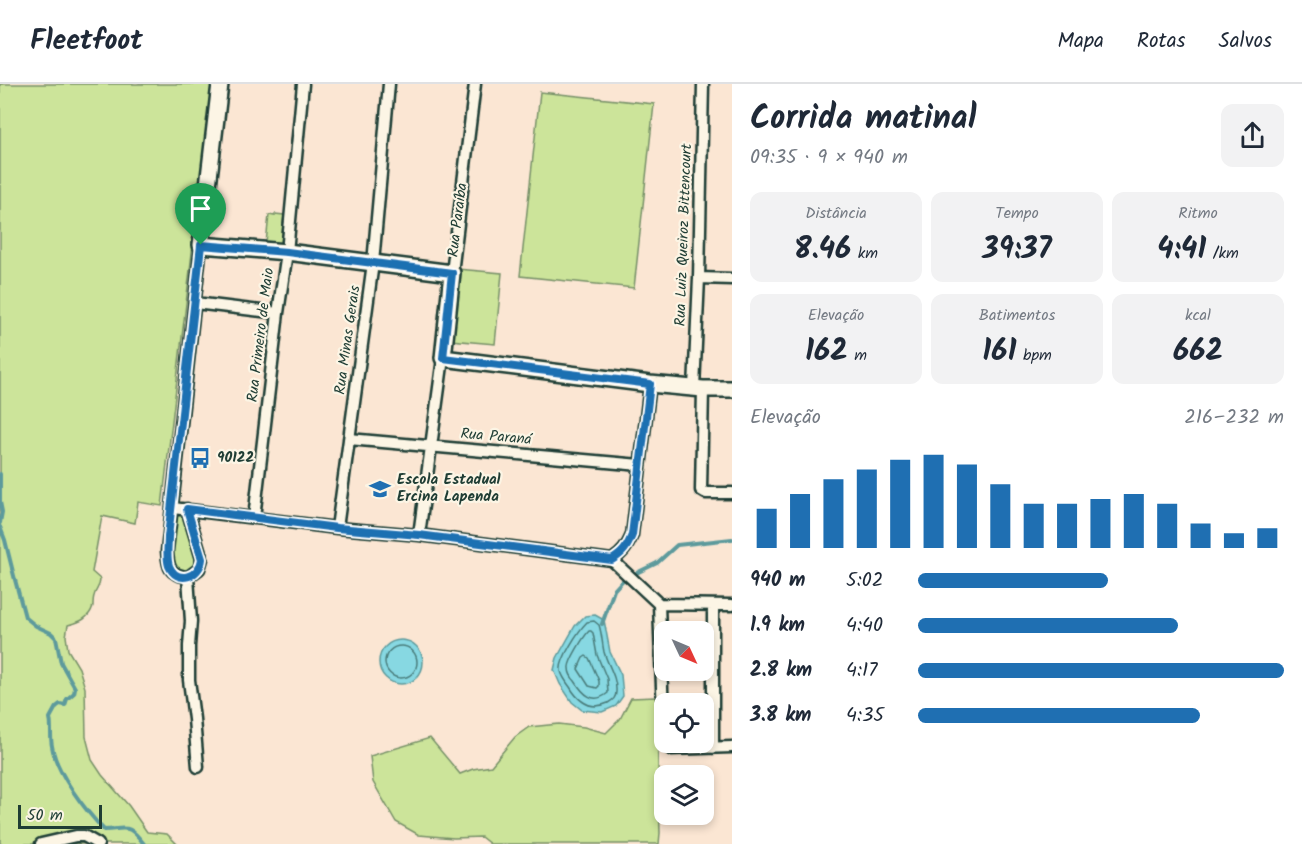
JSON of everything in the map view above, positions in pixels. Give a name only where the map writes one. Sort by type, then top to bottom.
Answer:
[{"type":"main road","points":[[220,84],[201,245],[287,252],[452,273]]},
{"type":"main road","name":"Rua Paraíba","points":[[443,358],[452,273]]},
{"type":"main road","points":[[443,358],[650,384],[732,389]]},
{"type":"street","name":"Rua Primeiro de Maio","points":[[254,518],[287,252],[303,84]]},
{"type":"street","name":"Rua Minas Gerais","points":[[337,528],[373,263],[389,84]]},
{"type":"street","name":"Rua Paraíba","points":[[452,273],[475,84]]},
{"type":"street","name":"Rua Luiz Queiroz Bittencourt","points":[[703,84],[699,279],[701,490],[706,493],[732,493]]},
{"type":"street","points":[[188,578],[173,573],[168,562],[168,537],[201,245]]},
{"type":"street","points":[[699,279],[732,279]]},
{"type":"street","points":[[195,303],[278,313]]},
{"type":"street","name":"Rua Paraíba","points":[[419,535],[443,358]]},
{"type":"street","points":[[612,560],[622,554],[632,535],[650,384]]},
{"type":"street","name":"Rua Paraná","points":[[350,438],[640,465]]},
{"type":"street","points":[[173,508],[337,528],[419,535],[612,560],[659,604],[732,605]]},
{"type":"street","points":[[187,509],[202,559],[199,569],[188,578]]},
{"type":"street","points":[[188,578],[191,621],[189,680],[198,767]]},
{"type":"street","points":[[659,604],[662,693]]},
{"type":"street","points":[[713,604],[713,693]]},
{"type":"street","points":[[714,748],[732,747]]},
{"type":"street","points":[[41,844],[84,836],[98,844]]},
{"type":"green space","points":[[0,84],[212,84],[162,506],[138,502],[135,523],[102,516],[92,572],[100,579],[100,582],[94,596],[93,606],[84,619],[68,625],[66,636],[68,650],[79,668],[85,688],[86,737],[92,760],[147,832],[167,834],[177,844],[0,844]]},
{"type":"green space","points":[[540,92],[654,104],[634,288],[520,276]]},
{"type":"green space","points":[[275,214],[284,215],[281,245],[266,243],[269,215],[275,216]]},
{"type":"green space","points":[[457,269],[502,273],[495,344],[450,340]]},
{"type":"green space","points":[[173,508],[192,526],[202,559],[188,577],[168,562]]},
{"type":"green space","points":[[654,697],[654,753],[658,753],[658,765],[654,765],[654,825],[660,825],[659,844],[490,844],[481,837],[454,838],[419,835],[396,822],[373,782],[370,756],[430,738],[460,774],[491,766],[515,737],[529,727],[559,724],[606,733],[620,719],[631,698]]},
{"type":"water","points":[[595,615],[604,620],[610,652],[621,675],[623,696],[616,706],[602,712],[582,710],[572,702],[554,670],[557,658],[575,626],[585,616]]},
{"type":"water","points":[[401,640],[417,646],[423,662],[417,678],[401,684],[385,678],[379,662],[385,646]]},
{"type":"waterway","points":[[0,474],[2,512],[0,523]]},
{"type":"waterway","points":[[0,527],[25,617],[56,638],[61,663],[75,688],[65,705],[60,704],[56,707],[50,718],[52,746],[59,768],[81,802],[104,830],[123,828],[131,830],[144,844]]},
{"type":"waterway","points":[[602,624],[614,590],[624,579],[657,563],[677,545],[732,539]]},
{"type":"place","name":"90122","points":[[200,458]]},
{"type":"place","name":"Escola Estadual Ercina Lapenda","points":[[380,489]]},
{"type":"route","points":[[201,245],[287,252],[452,273],[443,358],[650,384],[632,535],[628,546],[622,554],[612,560],[419,535],[337,528],[187,509],[202,565],[188,578],[173,573],[168,562],[168,537],[201,245]]}]
